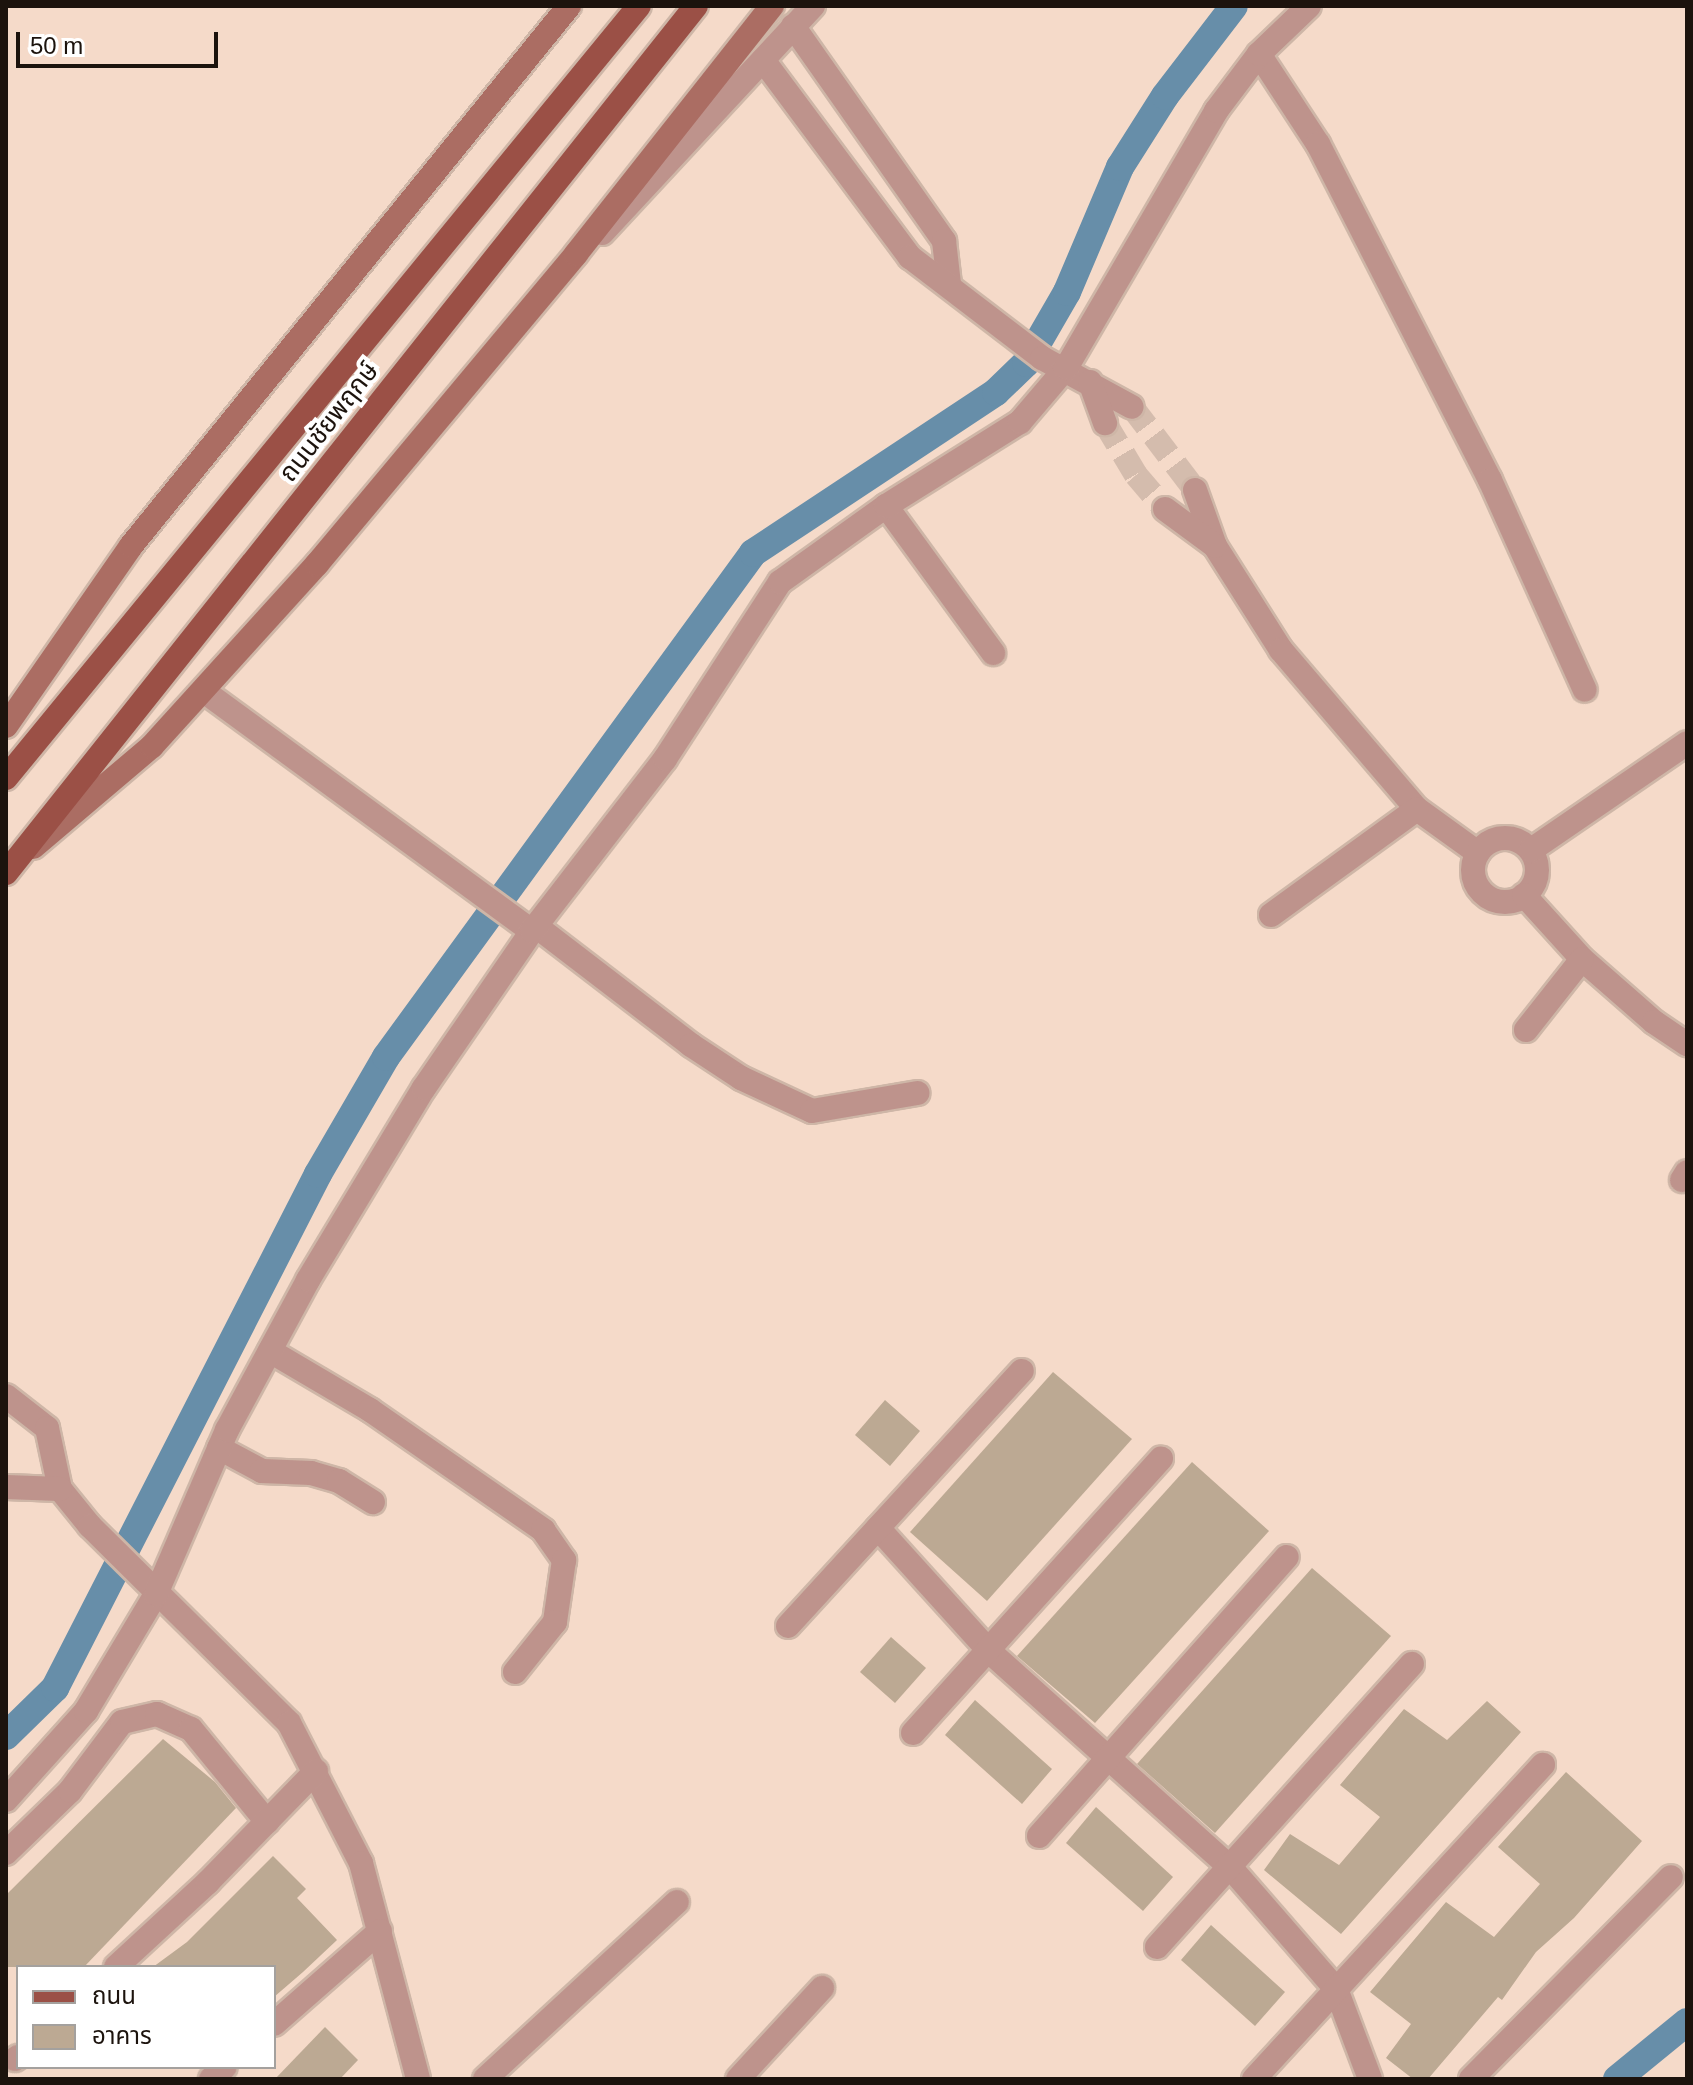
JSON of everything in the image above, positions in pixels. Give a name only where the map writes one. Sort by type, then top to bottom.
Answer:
[{"type":"main road","points":[[6,726],[131,546],[569,6]]},
{"type":"main road","name":"ถนนชัยพฤกษ์","points":[[6,778],[465,223],[639,6]]},
{"type":"main road","name":"ถนนชัยพฤกษ์","points":[[10,868],[696,6]]},
{"type":"main road","points":[[10,868],[105,788],[205,692],[576,254],[772,6]]},
{"type":"street","points":[[576,254],[615,222],[813,6]]},
{"type":"street","points":[[6,1800],[86,1711],[270,1351],[424,1088],[530,927],[665,759],[780,582],[886,506],[1020,422],[1066,368],[1216,111],[1259,54],[1309,6]]},
{"type":"street","points":[[793,26],[944,241],[949,284]]},
{"type":"street","points":[[1259,54],[1318,144],[1490,480],[1585,690]]},
{"type":"street","points":[[763,60],[910,257],[1042,358],[1066,368],[1132,407]]},
{"type":"street","points":[[1090,382],[1105,423]]},
{"type":"street","points":[[1195,490],[1215,546],[1281,650],[1417,809],[1478,853]]},
{"type":"street","points":[[886,506],[993,653]]},
{"type":"street","points":[[1165,509],[1215,546]]},
{"type":"street","points":[[205,692],[691,1045],[741,1078],[812,1111],[917,1093]]},
{"type":"street","points":[[1531,850],[1687,743]]},
{"type":"street","points":[[1271,915],[1417,809]]},
{"type":"street","points":[[1503,838],[1531,850],[1537,869],[1524,895],[1504,902],[1484,893],[1473,875],[1478,853],[1503,838]]},
{"type":"street","points":[[1524,895],[1582,959],[1654,1022],[1687,1044]]},
{"type":"street","points":[[1526,1030],[1582,959]]},
{"type":"street","points":[[270,1351],[370,1410],[543,1530],[564,1560],[555,1622],[515,1672]]},
{"type":"street","points":[[788,1626],[1022,1371]]},
{"type":"street","points":[[6,1396],[47,1428],[60,1489],[90,1526],[149,1588],[289,1723],[361,1863],[418,2079]]},
{"type":"street","points":[[219,1448],[262,1471],[311,1473],[339,1481],[373,1502]]},
{"type":"street","points":[[913,1733],[1161,1459]]},
{"type":"street","points":[[6,1487],[60,1489]]},
{"type":"street","points":[[878,1528],[989,1651],[1230,1867],[1336,1989],[1370,2079]]},
{"type":"street","points":[[1039,1836],[1287,1557]]},
{"type":"street","points":[[1157,1947],[1412,1664]]},
{"type":"street","points":[[6,1853],[70,1791],[122,1722],[157,1714],[191,1729],[267,1822]]},
{"type":"street","points":[[1254,2079],[1543,1765]]},
{"type":"street","points":[[118,1965],[316,1771]]},
{"type":"street","points":[[1471,2079],[1671,1877]]},
{"type":"street","points":[[485,2079],[677,1902]]},
{"type":"street","points":[[276,2022],[380,1931]]},
{"type":"street","points":[[738,2079],[822,1988]]},
{"type":"building","points":[[1053,1372],[1132,1439],[987,1601],[910,1532]]},
{"type":"building","points":[[885,1400],[920,1431],[890,1466],[855,1435]]},
{"type":"building","points":[[1192,1462],[1269,1531],[1095,1723],[1017,1656]]},
{"type":"building","points":[[1312,1568],[1391,1636],[1215,1833],[1137,1764]]},
{"type":"building","points":[[891,1637],[926,1668],[895,1703],[860,1672]]},
{"type":"building","points":[[975,1700],[1052,1769],[1022,1804],[945,1735]]},
{"type":"building","points":[[1487,1701],[1521,1732],[1341,1934],[1264,1870],[1290,1834],[1339,1865],[1380,1817],[1340,1785],[1404,1709],[1447,1740]]},
{"type":"building","points":[[163,1739],[215,1782],[236,1808],[86,1965],[6,1967],[6,1895]]},
{"type":"building","points":[[1566,1772],[1642,1841],[1574,1918],[1536,1952],[1502,2000],[1498,1997],[1428,2079],[1413,2079],[1386,2058],[1411,2024],[1370,1992],[1446,1902],[1494,1937],[1540,1884],[1498,1847]]},
{"type":"building","points":[[1096,1807],[1173,1877],[1143,1911],[1066,1843]]},
{"type":"building","points":[[273,1856],[306,1889],[297,1898],[337,1940],[276,1995],[276,1965],[156,1965],[187,1942]]},
{"type":"building","points":[[1211,1925],[1285,1992],[1255,2026],[1181,1960]]},
{"type":"building","points":[[325,2027],[358,2060],[340,2079],[275,2079]]},
{"type":"waterway","points":[[6,1736],[55,1688],[318,1174],[386,1057],[753,553],[996,392],[1026,363],[1067,292],[1120,167],[1165,96],[1234,6]]},
{"type":"waterway","points":[[1617,2079],[1687,2022]]},
{"type":"tunnel","points":[[1132,407],[1195,490]]},
{"type":"tunnel","points":[[1105,423],[1136,475],[1165,509]]}]
